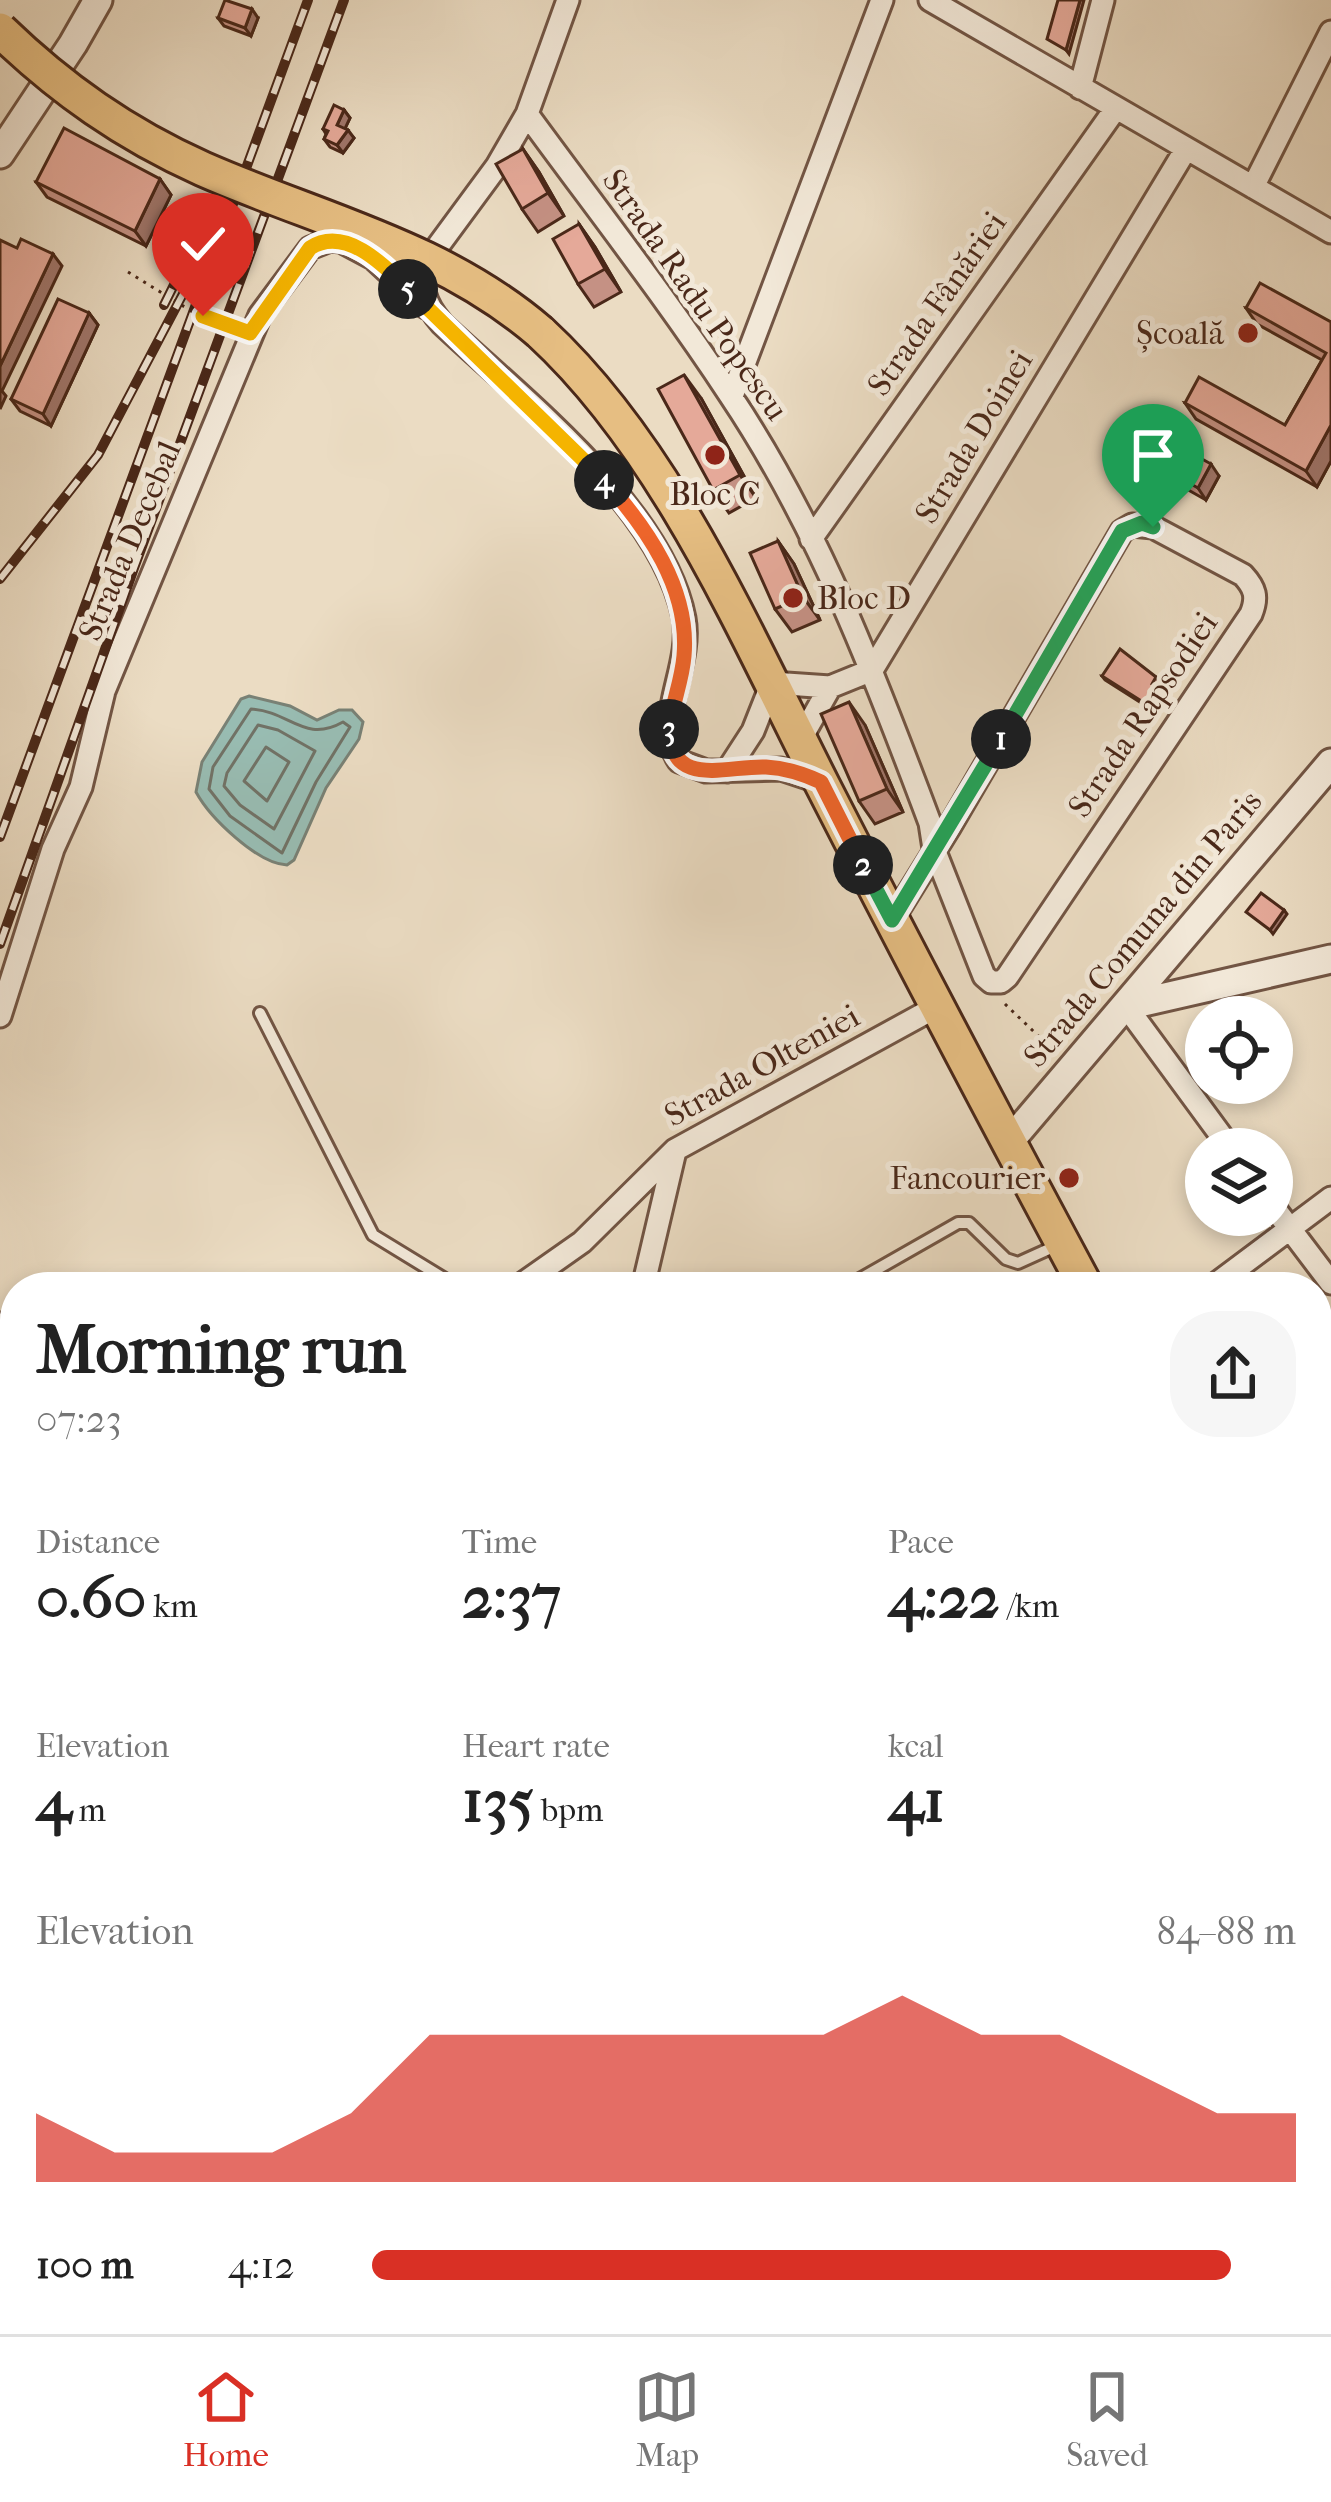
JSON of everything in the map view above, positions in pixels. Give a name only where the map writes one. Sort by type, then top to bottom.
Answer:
[{"type":"main road","points":[[0,30],[74,97],[134,134],[206,170],[357,226],[482,288],[540,332],[592,384],[638,444],[772,683],[1079,1272]]},
{"type":"street","points":[[2,146],[44,89],[98,0]]},
{"type":"street","points":[[431,311],[422,289],[427,261],[497,166],[527,114],[568,0]]},
{"type":"street","points":[[732,396],[882,0]]},
{"type":"street","points":[[930,0],[1331,232]]},
{"type":"street","points":[[1080,88],[1103,0]]},
{"type":"street","points":[[1253,187],[1331,32]]},
{"type":"street","name":"Strada Fânăriei","points":[[812,538],[1117,108]]},
{"type":"street","name":"Strada Radu Popescu","points":[[527,114],[732,396],[812,538],[872,670],[930,823],[934,849],[984,976],[991,982]]},
{"type":"street","name":"Strada Doinei","points":[[872,670],[1186,149]]},
{"type":"street","name":"Strada Decebal","points":[[0,1016],[53,849],[81,787],[104,691],[250,333],[310,248],[321,241],[341,241],[373,258],[431,311],[586,460],[653,545],[685,620],[684,662],[668,734],[679,761],[693,769],[781,769],[821,782]]},
{"type":"street","name":"Strada Rapsodiei","points":[[934,849],[1122,531],[1132,525],[1153,527],[1243,575],[1251,584],[1256,603],[1007,977],[991,982]]},
{"type":"street","points":[[728,771],[753,731],[772,683],[830,687],[872,670]]},
{"type":"street","points":[[800,740],[830,687]]},
{"type":"street","name":"Strada Comuna din Paris","points":[[1009,1142],[1331,763]]},
{"type":"street","points":[[892,920],[934,849]]},
{"type":"street","points":[[1216,1128],[1126,1006],[1331,959]]},
{"type":"street","name":"Strada Olteniei","points":[[539,1272],[581,1242],[675,1150],[938,1006]]},
{"type":"street","points":[[647,1272],[675,1150]]},
{"type":"street","points":[[1293,1225],[1331,1198]]},
{"type":"street","points":[[1293,1233],[1323,1272]]},
{"type":"street","points":[[1232,1272],[1279,1236]]},
{"type":"lane","points":[[260,1013],[373,1235],[433,1272]]},
{"type":"lane","points":[[872,1272],[958,1223],[969,1223],[1006,1259],[1018,1263],[1063,1243]]},
{"type":"path","points":[[128,272],[203,316],[250,333]]},
{"type":"path","points":[[991,982],[1013,1015],[1073,1067]]},
{"type":"water","points":[[249,696],[290,706],[317,720],[352,710],[363,722],[359,739],[326,788],[294,860],[287,865],[263,857],[236,838],[196,792],[202,762],[241,699]]},
{"type":"building","points":[[225,0],[252,9],[245,28],[218,18]]},
{"type":"building","points":[[1058,0],[1080,0],[1066,50],[1047,39]]},
{"type":"building","points":[[334,105],[344,110],[337,125],[348,130],[337,145],[324,139],[328,131],[323,129]]},
{"type":"building","points":[[64,128],[160,179],[135,231],[36,182]]},
{"type":"building","points":[[523,149],[548,193],[522,209],[496,164]]},
{"type":"building","points":[[579,224],[605,269],[578,284],[553,239]]},
{"type":"building","points":[[21,239],[53,254],[0,366],[0,240],[17,248]]},
{"type":"building","points":[[1260,283],[1331,322],[1331,425],[1306,471],[1185,403],[1199,377],[1285,425],[1326,353],[1246,308]]},
{"type":"building","points":[[58,299],[89,313],[43,414],[11,399]]},
{"type":"building","name":"Bloc C","points":[[684,375],[740,475],[713,490],[658,389]]},
{"type":"building","points":[[1155,422],[1190,442],[1186,450],[1211,464],[1198,488],[1168,471],[1153,498],[1122,480]]},
{"type":"building","points":[[778,541],[803,597],[775,609],[750,553]]},
{"type":"building","points":[[1120,649],[1156,677],[1152,684],[1165,692],[1154,709],[1102,676]]},
{"type":"building","points":[[849,702],[887,789],[859,801],[821,714]]},
{"type":"building","points":[[1261,893],[1284,910],[1270,930],[1246,912]]},
{"type":"railway","points":[[0,837],[308,0]]},
{"type":"railway","points":[[0,944],[344,0]]},
{"type":"railway","points":[[164,305],[231,170]]},
{"type":"railway","points":[[0,579],[98,455],[184,292]]},
{"type":"place","name":"Școală","points":[[1248,333]]},
{"type":"place","name":"Bloc C","points":[[715,455]]},
{"type":"place","name":"Bloc D","points":[[793,598]]},
{"type":"place","name":"Fancourier","points":[[1069,1178]]},
{"type":"route","points":[[203,316],[250,333],[310,248],[321,241],[341,241],[393,274],[586,460],[653,545],[685,620],[684,662],[668,734],[679,761],[706,771],[781,769],[821,782],[892,920],[1122,531],[1142,523],[1153,527]]}]
